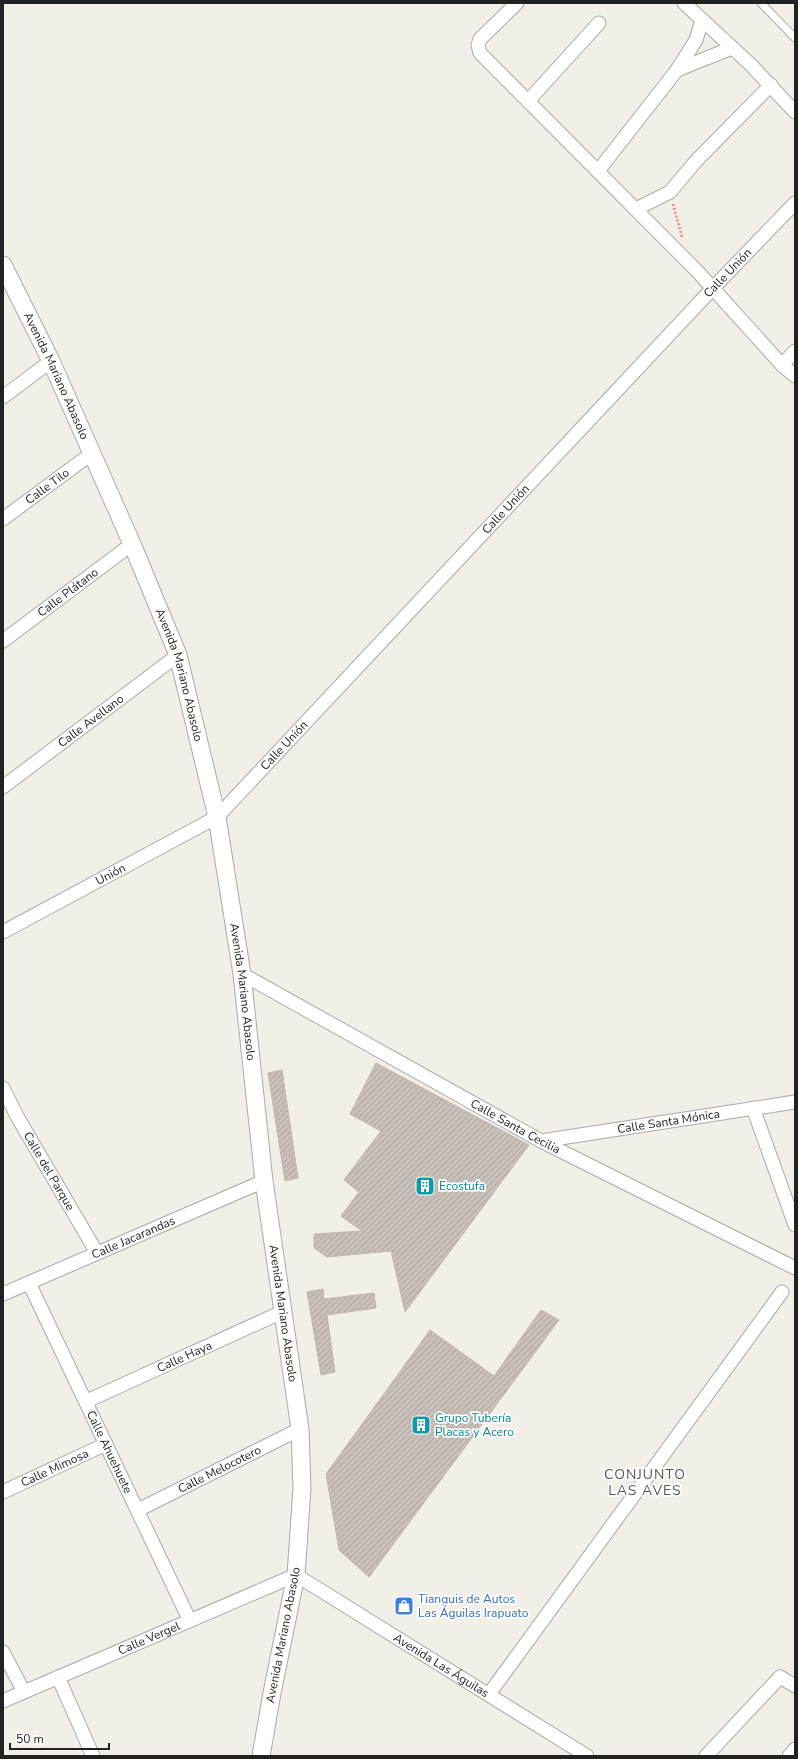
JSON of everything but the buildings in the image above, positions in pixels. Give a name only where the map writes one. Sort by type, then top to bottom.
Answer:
[{"type":"street","points":[[517,3],[480,39],[478,45],[480,53],[636,209],[713,288],[782,365],[795,376]]},
{"type":"street","points":[[684,3],[771,85],[795,112]]},
{"type":"street","points":[[598,171],[677,70],[696,40],[702,20]]},
{"type":"street","points":[[528,101],[599,24]]},
{"type":"street","points":[[677,70],[732,48]]},
{"type":"street","points":[[636,209],[670,192],[696,161],[771,85]]},
{"type":"street","name":"Calle Unión","points":[[217,817],[713,288],[795,204]]},
{"type":"street","name":"Avenida Mariano Abasolo","points":[[4,270],[51,361],[132,544],[178,655],[217,817],[242,974],[264,1181],[300,1429],[302,1488],[296,1575],[272,1694],[262,1756]]},
{"type":"street","points":[[782,365],[795,351]]},
{"type":"street","points":[[3,397],[51,361]]},
{"type":"street","name":"Calle Tilo","points":[[3,519],[91,454]]},
{"type":"street","name":"Calle Plátano","points":[[3,640],[132,544]]},
{"type":"street","name":"Calle Avellano","points":[[5,780],[178,655]]},
{"type":"street","name":"Unión","points":[[3,932],[217,817]]},
{"type":"street","name":"Calle Santa Cecilia","points":[[242,974],[541,1141],[795,1268]]},
{"type":"street","name":"Calle del Parque","points":[[3,1088],[18,1118],[97,1253]]},
{"type":"street","name":"Calle Santa Mónica","points":[[541,1141],[795,1102]]},
{"type":"street","points":[[753,1108],[795,1225]]},
{"type":"street","name":"Calle Jacarandas","points":[[3,1294],[264,1181]]},
{"type":"street","name":"Calle Ahuehuete","points":[[29,1283],[190,1621]]},
{"type":"street","points":[[489,1694],[782,1292]]},
{"type":"street","name":"Calle Haya","points":[[86,1402],[282,1312]]},
{"type":"street","name":"Calle Melocotero","points":[[138,1510],[300,1429]]},
{"type":"street","name":"Calle Mimosa","points":[[3,1492],[106,1444]]},
{"type":"street","name":"Avenida Las Águilas","points":[[296,1575],[587,1756]]},
{"type":"street","name":"Calle Vergel","points":[[3,1701],[296,1575]]},
{"type":"street","points":[[3,1652],[24,1692]]},
{"type":"street","points":[[58,1677],[93,1756]]},
{"type":"street","points":[[706,1756],[780,1677],[795,1686]]},
{"type":"street","points":[[789,1756],[795,1749]]},
{"type":"lane","points":[[761,3],[795,38]]},
{"type":"path","points":[[670,192],[677,223],[684,242]]},
{"type":"place","name":"Ecostufa","points":[[425,1186]]},
{"type":"place","name":"Grupo Tubería Placas y Acero","points":[[421,1425]]},
{"type":"place","name":"Tianguis de Autos Las Águilas Irapuato","points":[[404,1606]]},
{"type":"district","name":"CONJUNTO LAS AVES","points":[[645,1482]]}]
